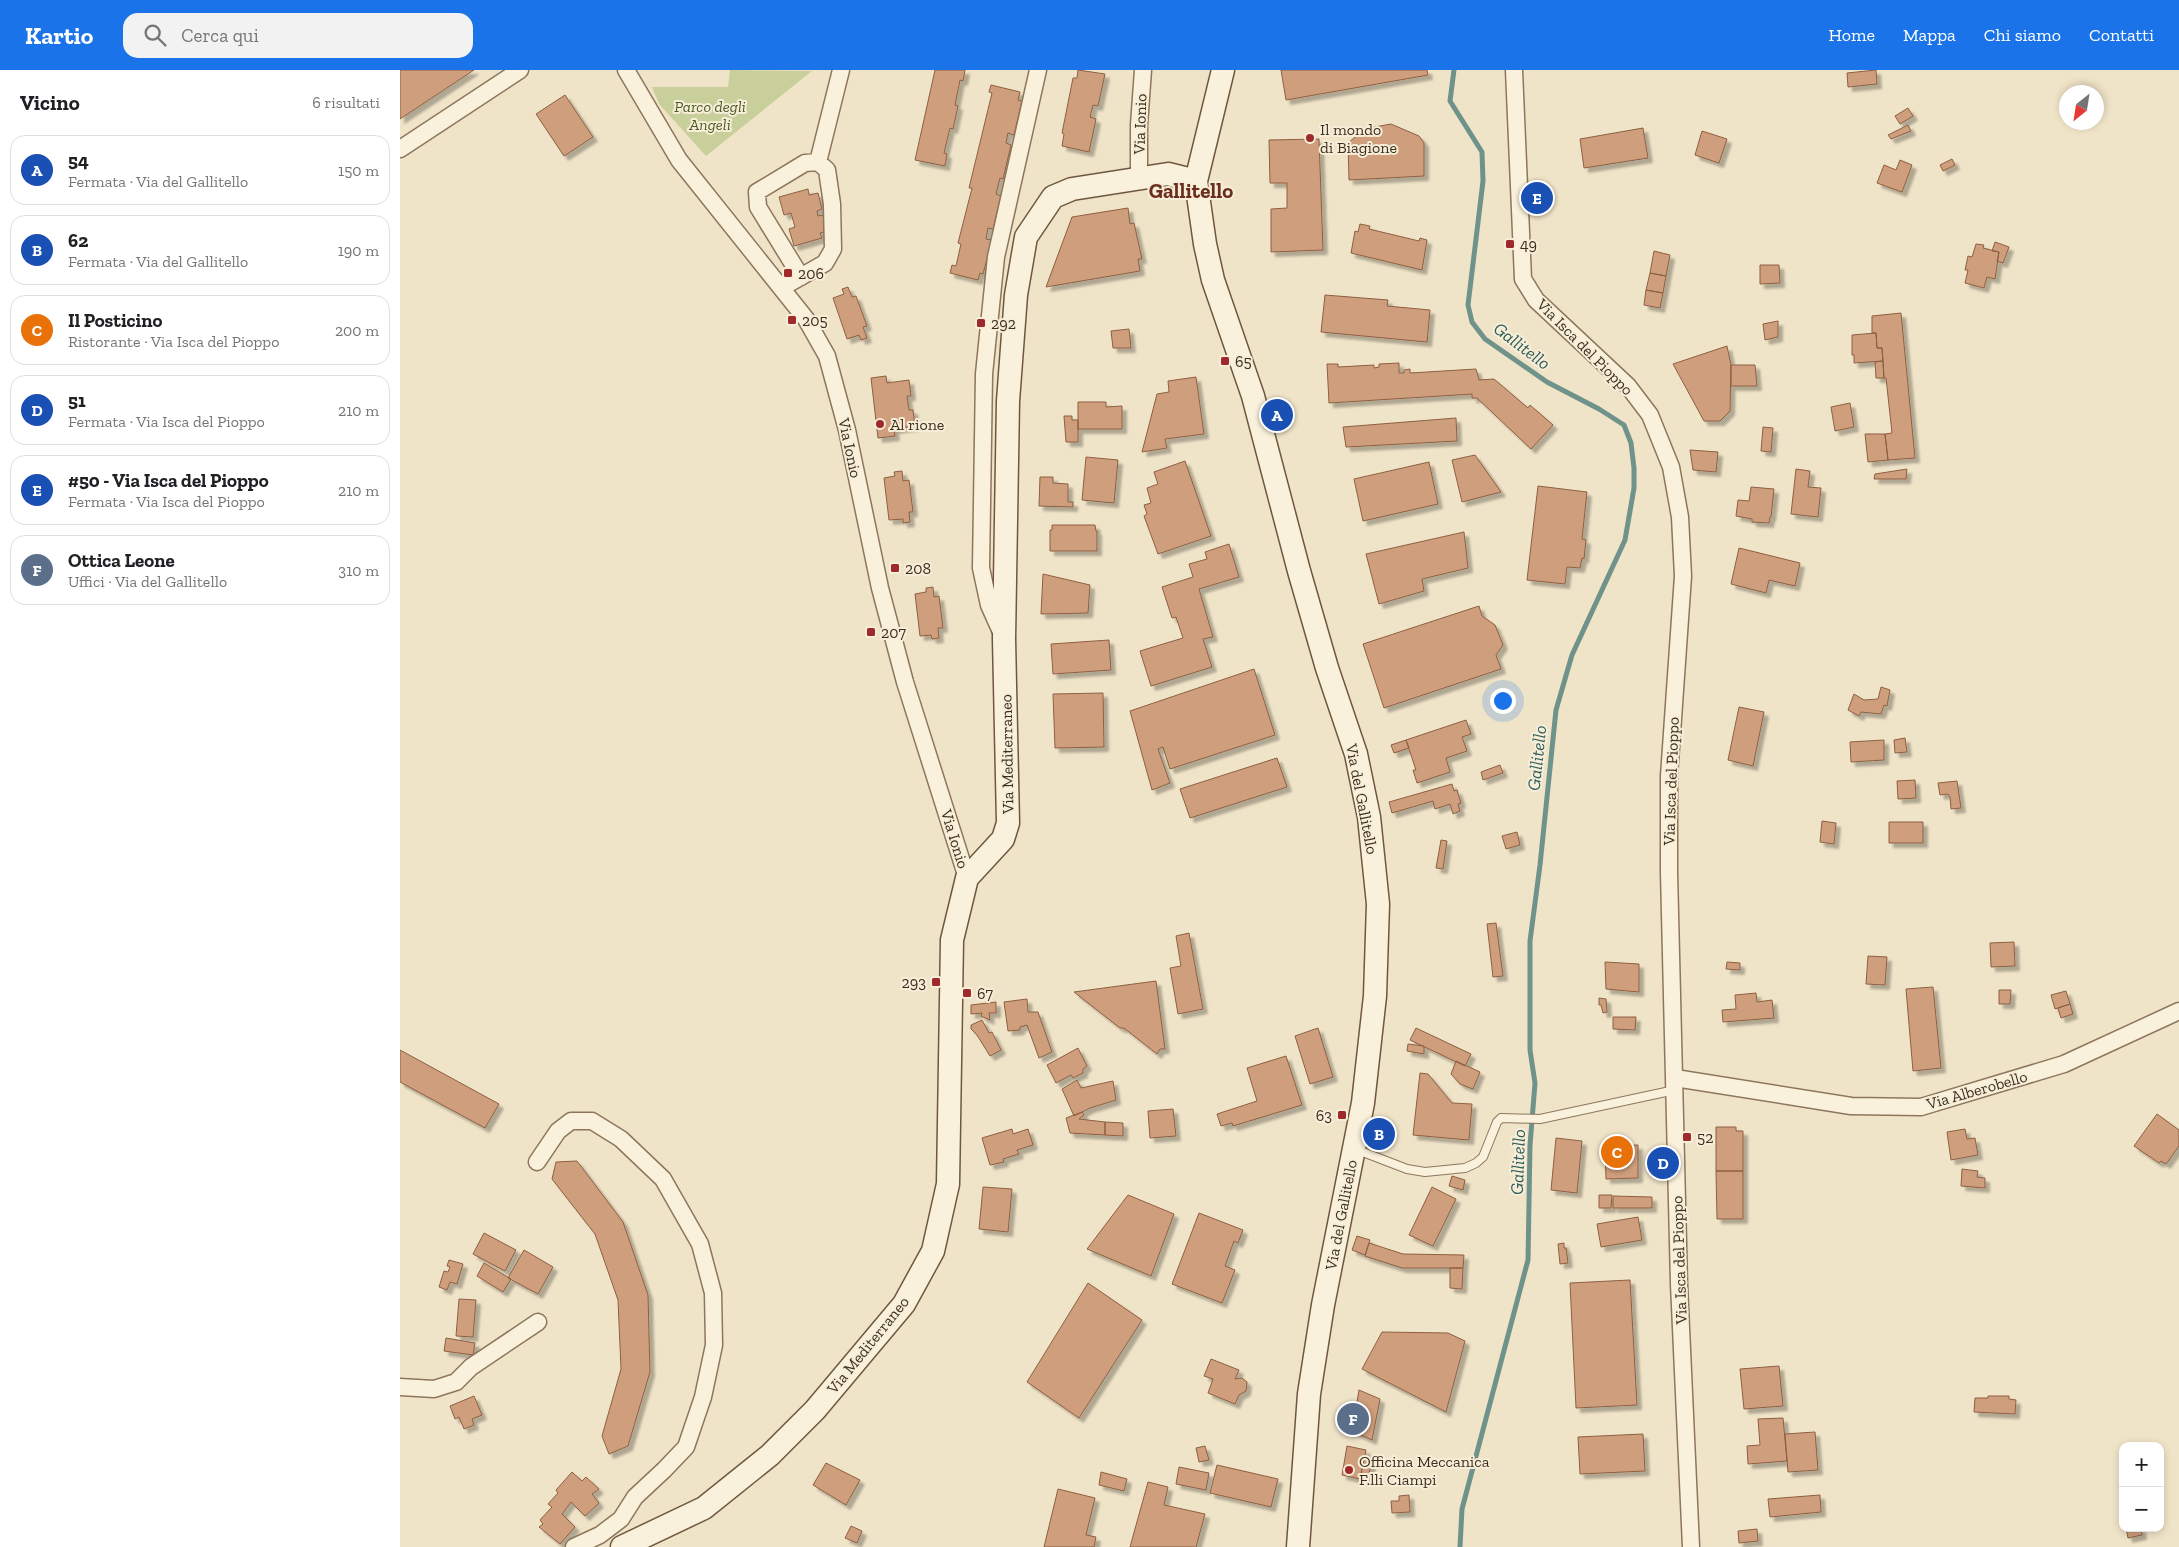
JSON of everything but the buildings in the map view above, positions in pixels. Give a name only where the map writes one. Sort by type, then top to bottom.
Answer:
[{"type":"street","points":[[400,149],[520,70]]},
{"type":"street","name":"Via Ionio","points":[[626,70],[679,160],[806,319],[827,356],[847,430],[880,588],[905,682],[967,878]]},
{"type":"street","points":[[818,162],[841,70]]},
{"type":"street","points":[[1004,639],[989,605],[981,568],[984,374],[996,257],[1038,70]]},
{"type":"street","name":"Via Ionio","points":[[1139,179],[1139,125],[1143,70]]},
{"type":"street","name":"Via del Gallitello","points":[[1223,70],[1196,181],[1205,244],[1213,280],[1253,396],[1299,571],[1327,668],[1356,754],[1369,817],[1378,904],[1375,996],[1363,1103],[1323,1305],[1309,1394],[1298,1547]]},
{"type":"street","name":"Via Isca del Pioppo","points":[[1514,70],[1524,279],[1536,300],[1628,386],[1650,415],[1671,467],[1680,516],[1683,576],[1669,776],[1669,872],[1679,1284],[1691,1547]]},
{"type":"street","points":[[782,288],[802,277],[825,263],[833,249],[832,204],[827,170],[818,162],[805,163],[757,192],[758,207],[783,250],[802,277]]},
{"type":"street","name":"Via Mediterraneo","points":[[622,1547],[654,1540],[704,1508],[770,1455],[815,1410],[904,1304],[933,1251],[948,1184],[952,940],[967,878],[1002,839],[1008,823],[1004,639],[1008,401],[1016,296],[1026,237],[1052,197],[1072,189],[1168,174],[1196,181]]},
{"type":"street","name":"Via Alberobello","points":[[1675,1084],[1851,1106],[1921,1107],[2064,1064],[2179,1011]]},
{"type":"street","points":[[537,1162],[558,1131],[571,1121],[592,1121],[621,1139],[663,1179],[700,1244],[713,1293],[714,1345],[703,1397],[686,1447],[635,1497],[621,1519],[600,1535],[574,1547]]},
{"type":"street","points":[[400,1387],[434,1389],[456,1382],[471,1368],[538,1322]]},
{"type":"lane","points":[[1354,1148],[1407,1169],[1425,1172],[1464,1168],[1476,1163],[1483,1157],[1497,1122],[1501,1118],[1540,1119],[1675,1084]]},
{"type":"green space","name":"Parco degli Angeli","points":[[730,70],[812,71],[706,156],[659,104],[652,87],[728,87]]},
{"type":"waterway","name":"Gallitello","points":[[1454,70],[1450,101],[1482,152],[1483,181],[1468,305],[1472,322],[1485,339],[1547,382],[1599,409],[1624,425],[1631,443],[1634,468],[1634,488],[1625,540],[1572,655],[1556,710],[1530,941],[1530,1050],[1535,1083],[1530,1145],[1528,1260],[1462,1509],[1460,1547]]},
{"type":"place","name":"Il mondo di Biagione","points":[[1310,138]]},
{"type":"place","name":"#50 - Via Isca del Pioppo","points":[[1537,198]]},
{"type":"place","name":"49","points":[[1510,244]]},
{"type":"place","name":"206","points":[[788,273]]},
{"type":"place","name":"205","points":[[792,320]]},
{"type":"place","name":"292","points":[[981,323]]},
{"type":"place","name":"65","points":[[1225,361]]},
{"type":"place","name":"54","points":[[1277,415]]},
{"type":"place","name":"Al rione","points":[[880,424]]},
{"type":"place","name":"208","points":[[895,568]]},
{"type":"place","name":"207","points":[[871,632]]},
{"type":"place","name":"293","points":[[936,982]]},
{"type":"place","name":"67","points":[[967,993]]},
{"type":"place","name":"63","points":[[1342,1115]]},
{"type":"place","name":"62","points":[[1379,1134]]},
{"type":"place","name":"52","points":[[1687,1137]]},
{"type":"place","name":"Il Posticino","points":[[1617,1152]]},
{"type":"place","name":"51","points":[[1663,1163]]},
{"type":"place","name":"Ottica Leone","points":[[1353,1419]]},
{"type":"place","name":"Officina Meccanica F.lli Ciampi","points":[[1349,1470]]},
{"type":"district","name":"Gallitello","points":[[1191,190]]}]
